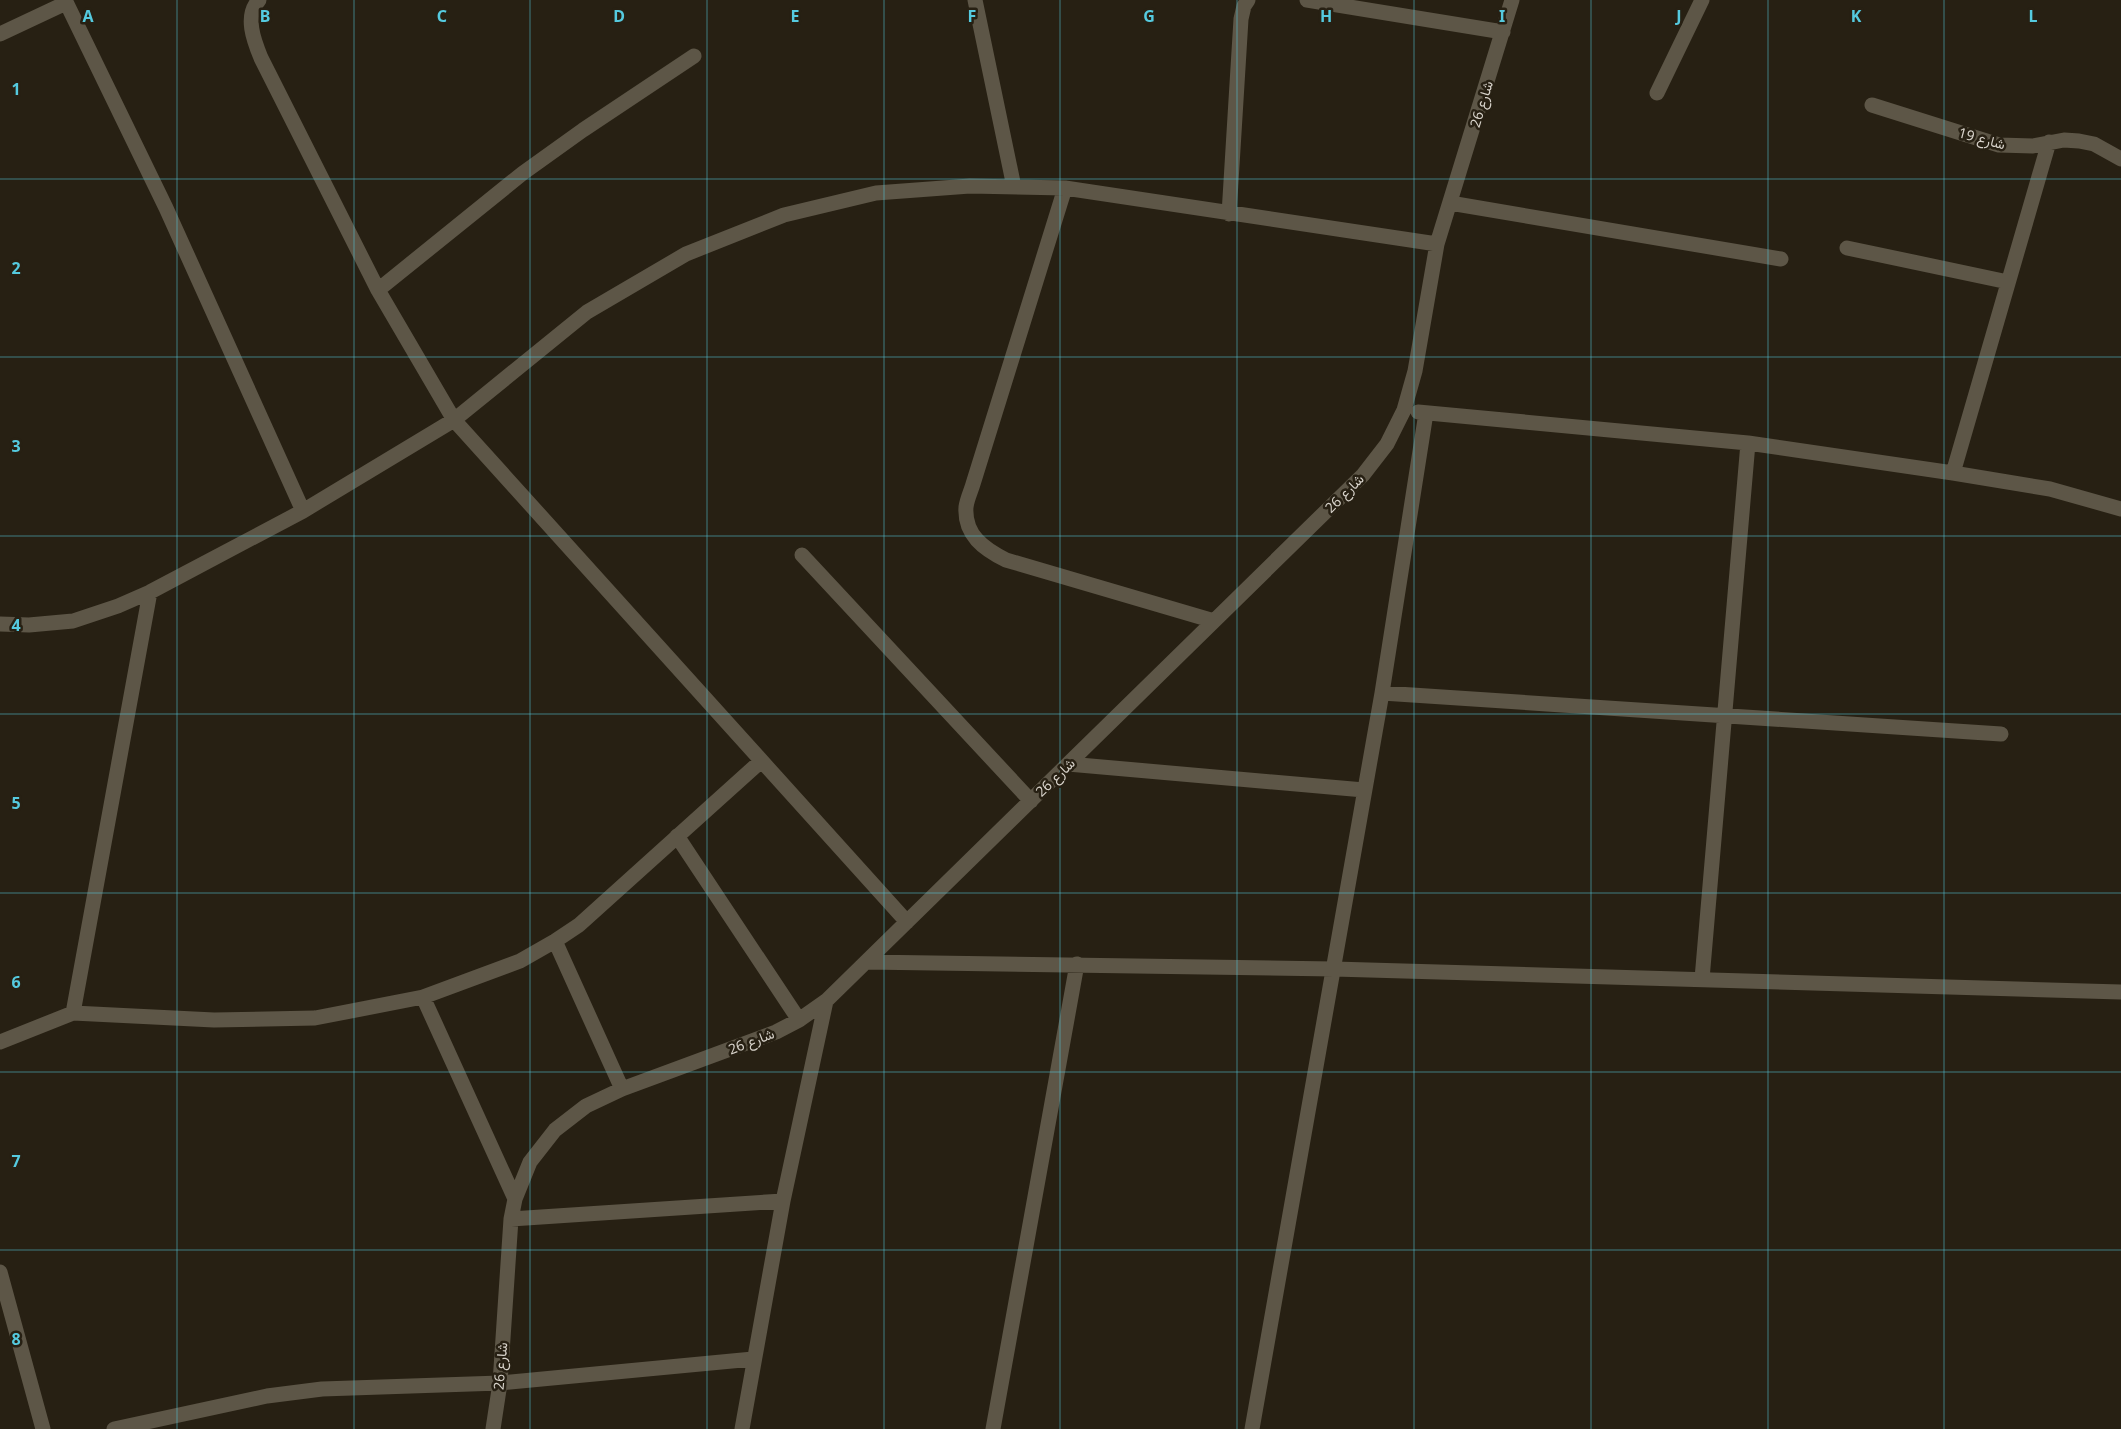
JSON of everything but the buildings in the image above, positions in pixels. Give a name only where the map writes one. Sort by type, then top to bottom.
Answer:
[{"type":"street","points":[[259,0],[251,20],[253,37],[260,58],[378,290],[454,420],[907,922]]},
{"type":"street","points":[[974,0],[1014,186]]},
{"type":"street","points":[[1229,214],[1242,19],[1244,6],[1248,0]]},
{"type":"street","points":[[1307,0],[1503,32]]},
{"type":"street","name":"شارع 26","points":[[493,1429],[500,1383],[511,1219],[515,1198],[530,1162],[555,1130],[586,1106],[622,1090],[776,1032],[799,1020],[826,1001],[1363,475],[1387,444],[1404,410],[1414,370],[1437,244],[1512,0]]},
{"type":"street","points":[[1657,93],[1702,0]]},
{"type":"street","points":[[0,34],[66,1],[166,208],[303,511]]},
{"type":"street","points":[[378,290],[523,173],[591,124],[694,56]]},
{"type":"street","name":"شارع 19","points":[[1872,105],[1998,145],[2033,146],[2064,140],[2079,140],[2094,144],[2121,159]]},
{"type":"street","points":[[1952,473],[2049,142]]},
{"type":"street","points":[[0,624],[28,625],[73,621],[118,606],[150,592],[303,511],[454,420],[587,312],[686,254],[784,215],[876,194],[970,186],[1065,188],[1437,244]]},
{"type":"street","points":[[1065,188],[970,492],[966,507],[968,522],[974,538],[987,551],[1006,560],[1214,621]]},
{"type":"street","points":[[1450,203],[1781,259]]},
{"type":"street","points":[[1847,248],[2008,282]]},
{"type":"street","points":[[1404,410],[1748,443],[2050,489],[2121,509]]},
{"type":"street","points":[[1252,1429],[1382,692],[1426,413]]},
{"type":"street","points":[[1702,979],[1748,443]]},
{"type":"street","points":[[802,555],[1031,801]]},
{"type":"street","points":[[74,1013],[150,592]]},
{"type":"street","points":[[1382,692],[2001,734]]},
{"type":"street","points":[[0,1042],[74,1013],[214,1020],[315,1018],[423,998],[520,961],[578,925],[761,761]]},
{"type":"street","points":[[1068,764],[1364,790]]},
{"type":"street","points":[[677,836],[799,1020]]},
{"type":"street","points":[[555,941],[622,1090]]},
{"type":"street","points":[[866,962],[1334,969],[2121,992]]},
{"type":"street","points":[[993,1429],[1077,964]]},
{"type":"street","points":[[423,998],[515,1198]]},
{"type":"street","points":[[742,1429],[753,1358],[783,1201],[826,1001]]},
{"type":"street","points":[[511,1219],[783,1201]]},
{"type":"street","points":[[0,1272],[43,1429]]},
{"type":"street","points":[[114,1429],[267,1396],[322,1389],[500,1383],[753,1358]]}]
